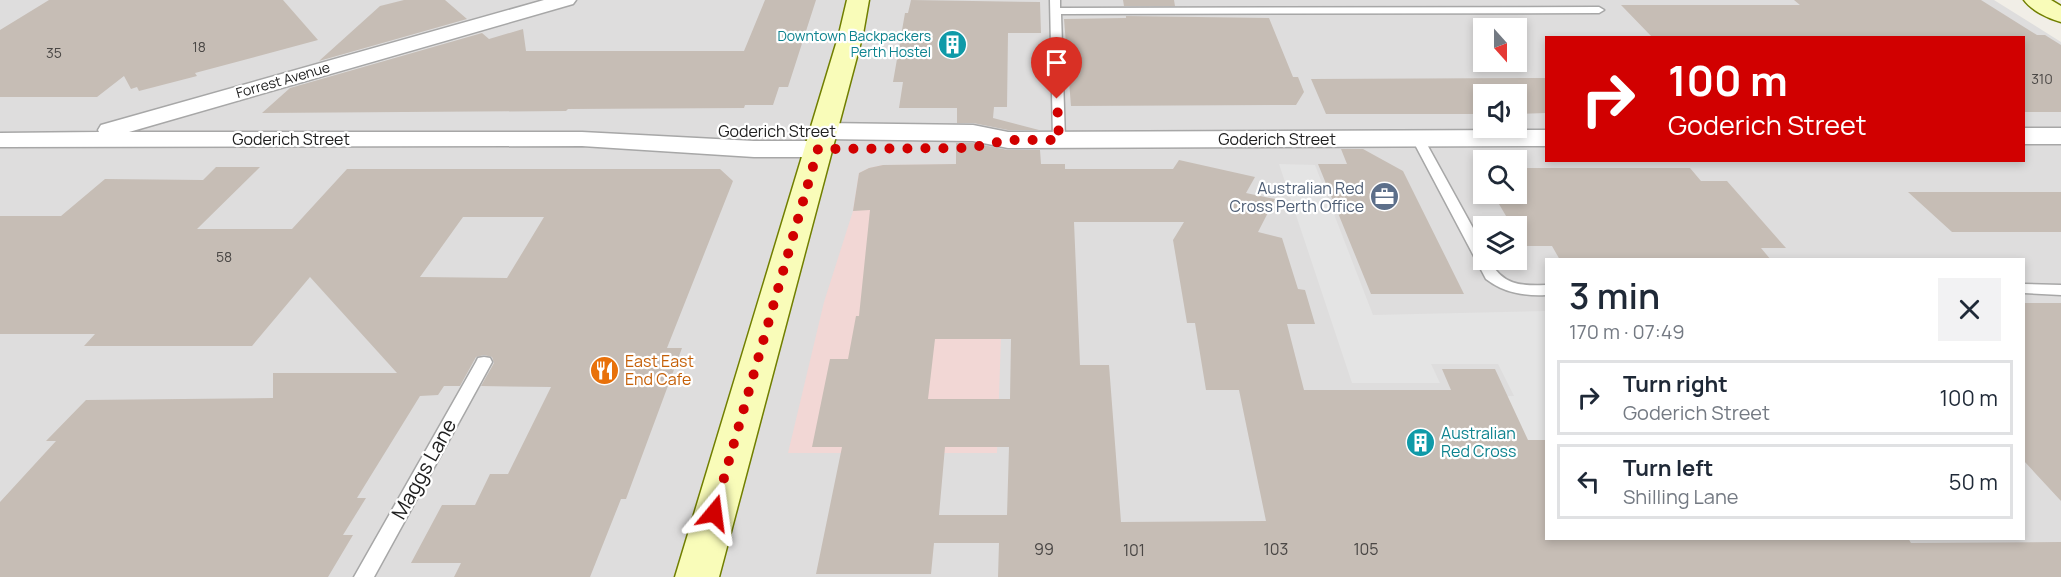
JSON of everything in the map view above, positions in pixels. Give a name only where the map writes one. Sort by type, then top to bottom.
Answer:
[{"type":"main road","points":[[697,577],[851,34],[858,0]]},
{"type":"main road","points":[[2035,0],[2061,15]]},
{"type":"street","name":"Forrest Avenue","points":[[0,161],[566,0]]},
{"type":"street","points":[[2025,136],[2061,136]]},
{"type":"street","name":"Goderich Street","points":[[0,140],[582,139],[721,148],[820,140],[970,148],[1008,140],[1545,138]]},
{"type":"lane","points":[[1443,0],[1450,10]]},
{"type":"lane","points":[[1059,140],[1055,5],[1263,5],[1450,10],[1599,10]]},
{"type":"lane","points":[[1418,139],[1491,276],[1515,289],[1545,290]]},
{"type":"lane","points":[[2025,290],[2061,290]]},
{"type":"lane","name":"Maggs Lane","points":[[364,577],[484,362]]},
{"type":"shaded area","points":[[0,0],[1994,0],[2061,42],[2061,577],[0,577]]},
{"type":"shaded area","points":[[1007,164],[997,453],[788,453],[824,302],[853,211],[859,173],[883,165]]},
{"type":"shaded area","points":[[1279,164],[1315,165],[1373,315],[1545,311],[1545,440],[1507,440],[1432,397],[1514,396],[1498,364],[1431,364],[1440,383],[1352,383]]},
{"type":"building","points":[[49,0],[283,0],[318,40],[195,73],[197,76],[139,91],[137,87],[131,89],[124,76],[97,97],[0,97],[0,30]]},
{"type":"building","points":[[404,0],[445,0],[467,19],[319,61],[380,6]]},
{"type":"building","points":[[765,0],[816,0],[788,87],[779,87],[773,105],[745,105],[744,108],[568,109],[566,111],[262,113],[290,88],[482,33],[489,39],[523,29],[526,51],[744,51]]},
{"type":"building","points":[[911,0],[1040,2],[1041,33],[1008,33],[1007,107],[994,107],[993,118],[1039,130],[1008,130],[973,123],[957,123],[957,108],[899,108],[903,82],[893,82],[905,13],[908,13]]},
{"type":"building","points":[[1123,0],[1174,0],[1175,6],[1124,6]]},
{"type":"building","points":[[1794,0],[1981,0],[2037,35],[2045,35],[2061,45],[2061,112],[2025,112],[2025,36],[1651,36],[1621,5],[1800,5]]},
{"type":"building","points":[[1126,16],[1269,18],[1293,77],[1298,77],[1304,92],[1296,105],[1071,106],[1064,19],[1126,18]]},
{"type":"building","points":[[1545,78],[1545,113],[1527,114],[1527,84],[1473,84],[1473,114],[1326,114],[1311,79]]},
{"type":"building","points":[[956,143],[973,143],[1008,150],[1040,150],[1041,164],[1065,164],[1065,169],[1173,169],[1179,160],[1255,177],[1246,193],[1275,199],[1258,232],[1282,238],[1298,289],[1305,290],[1315,324],[1287,324],[1304,390],[1451,390],[1442,369],[1495,369],[1528,440],[1545,440],[1545,540],[2061,542],[2061,577],[998,577],[999,543],[934,543],[931,574],[816,574],[842,447],[812,447],[830,359],[848,359],[856,316],[859,316],[870,210],[853,211],[859,173],[883,165],[956,164]],"holes":[[[1074,222],[1184,222],[1173,240],[1187,323],[1195,323],[1206,390],[1239,390],[1266,521],[1121,522],[1109,365],[1080,365]],[[935,339],[1011,339],[1010,399],[928,399]],[[945,447],[1009,447],[1007,515],[939,515]]]},
{"type":"building","points":[[1341,149],[1363,149],[1403,171],[1464,294],[1371,294],[1318,164],[1347,164]]},
{"type":"building","points":[[216,167],[260,167],[197,229],[292,229],[347,169],[720,169],[733,181],[667,348],[682,348],[626,499],[621,499],[590,577],[454,577],[461,563],[411,563],[442,505],[475,505],[490,474],[508,474],[551,387],[481,386],[494,363],[492,357],[484,355],[476,357],[460,386],[444,386],[438,395],[420,396],[357,498],[366,498],[343,535],[353,535],[328,577],[0,577],[0,502],[56,441],[46,441],[86,400],[273,398],[273,373],[397,373],[310,277],[252,346],[84,346],[95,334],[0,334],[0,216],[61,216],[105,179],[203,180]],"holes":[[[463,217],[544,217],[507,278],[420,277]]]},
{"type":"building","points":[[1527,168],[1690,168],[1701,181],[1727,181],[1786,248],[1761,248],[1769,258],[1559,258],[1552,246],[1527,246],[1527,216],[1506,216],[1499,204],[1527,204]]},
{"type":"building","points":[[1908,192],[2061,192],[2061,232],[1952,232]]},
{"type":"building","points":[[2025,303],[2061,303],[2061,501],[2025,462]]},
{"type":"place","name":"Downtown Backpackers Perth Hostel","points":[[952,44]]},
{"type":"place","name":"Australian Red Cross Perth Office","points":[[1385,197]]},
{"type":"place","name":"East East End Cafe","points":[[604,370]]},
{"type":"place","name":"Australian Red Cross","points":[[1420,442]]},
{"type":"route","points":[[714,513],[818,149],[970,148],[1008,140],[1059,140],[1057,99]]}]
